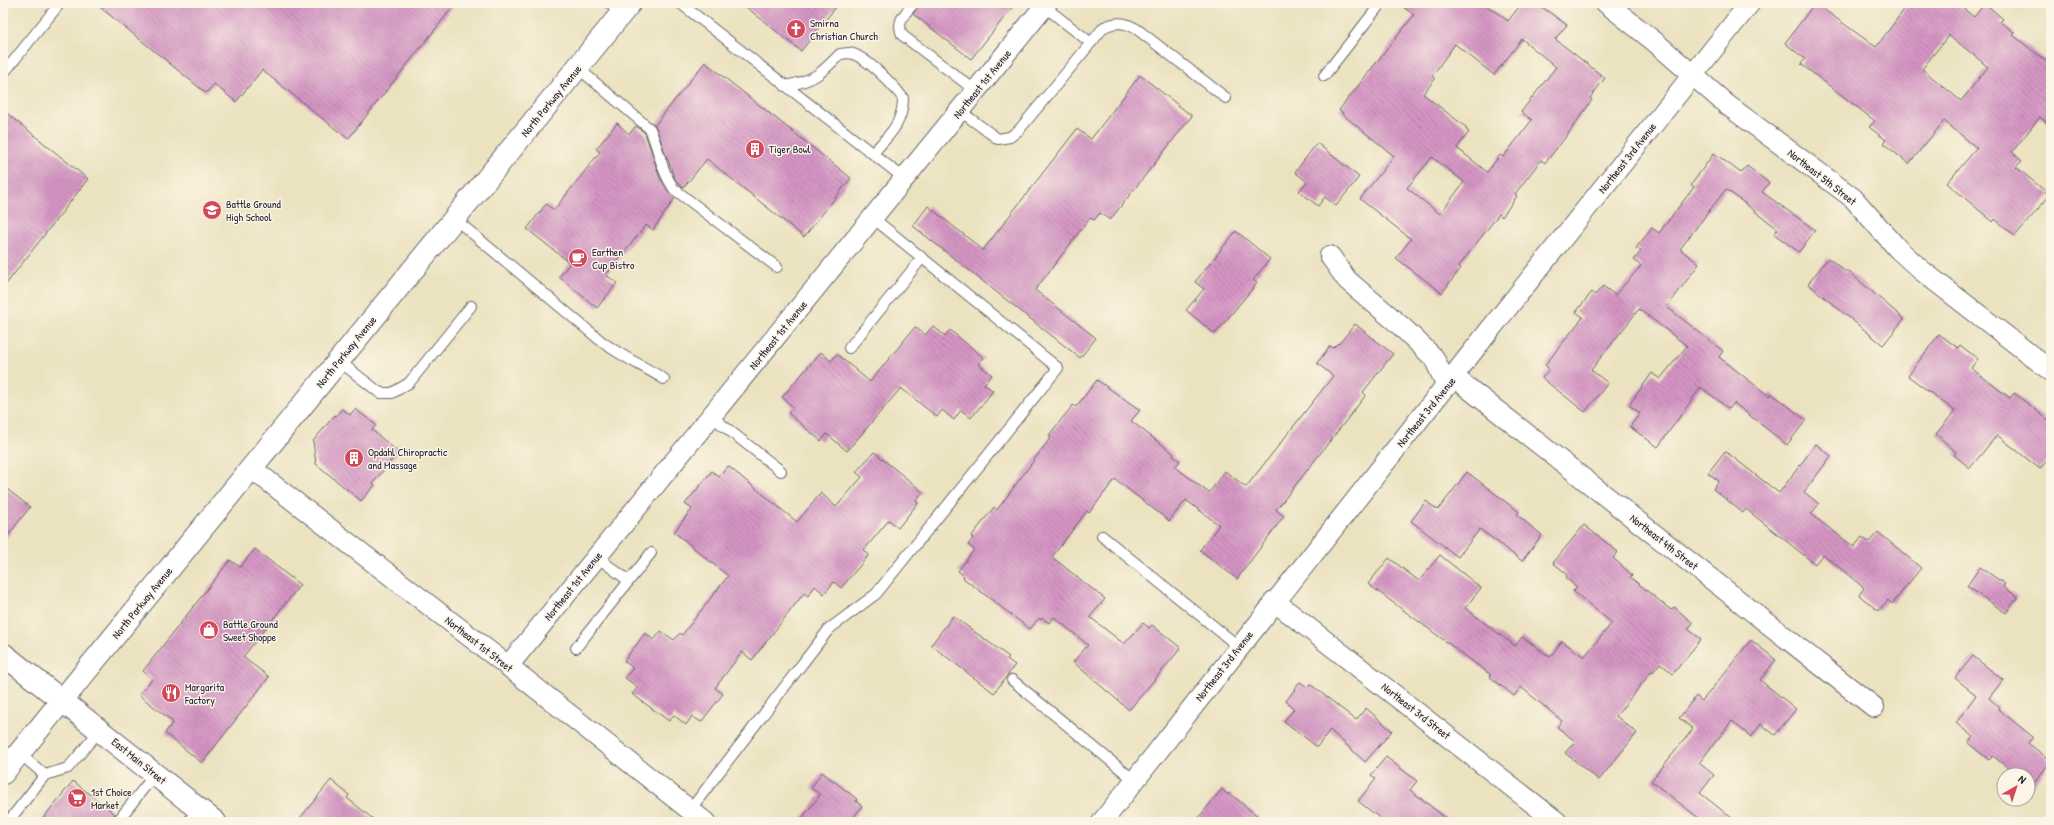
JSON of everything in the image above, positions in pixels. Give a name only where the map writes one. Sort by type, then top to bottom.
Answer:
[{"type":"street","name":"Northeast 5th Street","points":[[1606,3],[1726,104],[1853,198],[1898,249],[1921,270],[2051,371]]},
{"type":"street","name":"Northeast 3rd Avenue","points":[[1102,822],[1238,646],[1451,381],[1750,3]]},
{"type":"street","name":"Northeast 1st Avenue","points":[[508,666],[1046,5]]},
{"type":"street","name":"North Parkway Avenue","points":[[3,773],[578,68],[620,6]]},
{"type":"street","points":[[1330,256],[1347,280],[1401,326],[1434,358],[1451,381]]},
{"type":"street","name":"Northeast 4th Street","points":[[1451,381],[1874,707]]},
{"type":"street","name":"Northeast 1st Street","points":[[252,468],[508,666],[697,816]]},
{"type":"street","name":"Northeast 3rd Street","points":[[1274,601],[1557,822]]},
{"type":"street","name":"East Main Street","points":[[3,654],[154,774],[201,818]]},
{"type":"lane","points":[[3,74],[60,3]]},
{"type":"lane","points":[[680,3],[905,179]]},
{"type":"lane","points":[[914,3],[901,18],[899,27],[902,34],[976,91]]},
{"type":"lane","points":[[1324,76],[1382,3]]},
{"type":"lane","points":[[1046,5],[1091,43]]},
{"type":"lane","points":[[960,111],[998,139],[1010,137],[1019,130],[1104,27],[1114,22],[1127,23],[1226,98]]},
{"type":"lane","points":[[785,86],[806,83],[818,75],[840,54],[850,53],[862,59],[894,87],[903,98],[901,118],[896,127],[873,153]]},
{"type":"lane","points":[[578,68],[650,129],[656,142],[666,178],[674,189],[777,267]]},
{"type":"lane","points":[[697,816],[829,629],[876,594],[1058,368],[873,218]]},
{"type":"lane","points":[[455,219],[601,341],[623,357],[642,365],[664,379]]},
{"type":"lane","points":[[849,348],[922,258]]},
{"type":"lane","points":[[339,361],[380,393],[392,393],[409,383],[471,306]]},
{"type":"lane","points":[[712,416],[781,471]]},
{"type":"lane","points":[[1102,536],[1238,646]]},
{"type":"lane","points":[[576,648],[651,553]]},
{"type":"lane","points":[[597,557],[628,581]]},
{"type":"lane","points":[[1012,680],[1134,780]]},
{"type":"lane","points":[[8,822],[45,775],[68,768],[100,730]]},
{"type":"lane","points":[[19,753],[45,775]]},
{"type":"lane","points":[[117,822],[154,774]]},
{"type":"building","points":[[95,3],[456,3],[348,139],[262,70],[236,102],[214,84],[206,93]]},
{"type":"building","name":"Smirna Christian Church","points":[[741,3],[839,3],[801,51]]},
{"type":"building","points":[[920,3],[1016,3],[971,59],[913,14]]},
{"type":"building","points":[[1398,3],[1483,3],[1508,21],[1522,3],[1536,3],[1567,25],[1555,39],[1605,78],[1590,98],[1592,100],[1565,138],[1545,163],[1541,160],[1515,194],[1517,196],[1502,217],[1499,214],[1459,266],[1461,268],[1442,293],[1396,258],[1411,239],[1360,199],[1394,156],[1339,110],[1414,15]],"holes":[[[1522,39],[1556,67],[1521,112],[1532,120],[1503,157],[1500,155],[1487,172],[1457,148],[1469,132],[1466,130],[1467,128],[1423,94],[1435,79],[1432,76],[1455,44],[1494,75]],[[1432,157],[1464,182],[1440,214],[1407,188]]]},
{"type":"building","points":[[1815,3],[1876,47],[1909,3],[1956,3],[1974,17],[1985,3],[2003,19],[2000,22],[2015,33],[2013,35],[2051,65],[2051,126],[2040,117],[2012,152],[2022,161],[2016,167],[2050,195],[2015,236],[1995,219],[1993,222],[1947,183],[1977,148],[1944,121],[1909,164],[1883,143],[1886,140],[1869,127],[1875,121],[1801,64],[1805,59],[1785,43]],"holes":[[[1949,35],[1988,67],[1961,101],[1922,69]]]},
{"type":"building","name":"Tiger Bowl","points":[[705,62],[851,178],[804,237],[707,159],[683,188],[675,179],[655,125]]},
{"type":"building","points":[[1140,75],[1192,116],[1110,220],[1100,213],[1094,220],[1090,218],[1035,290],[1096,338],[1080,358],[913,226],[928,206],[983,250],[1077,129],[1091,139]]},
{"type":"building","points":[[3,110],[88,179],[3,288]]},
{"type":"building","points":[[617,123],[629,134],[636,126],[645,133],[660,178],[675,198],[653,230],[646,225],[606,275],[617,283],[597,308],[559,277],[570,263],[527,229],[546,204],[554,210],[600,152],[596,149]]},
{"type":"building","points":[[1317,143],[1359,177],[1336,206],[1325,197],[1318,206],[1299,191],[1307,182],[1295,172]]},
{"type":"building","points":[[1714,153],[1741,173],[1747,166],[1769,183],[1762,192],[1815,230],[1799,252],[1774,234],[1778,229],[1726,189],[1680,249],[1699,264],[1667,307],[1723,351],[1719,357],[1769,396],[1771,393],[1806,420],[1787,445],[1734,403],[1729,409],[1701,387],[1658,447],[1630,427],[1640,413],[1629,405],[1652,373],[1660,379],[1687,346],[1639,309],[1591,370],[1608,383],[1585,412],[1542,378],[1549,369],[1545,365],[1583,317],[1576,312],[1592,292],[1595,295],[1603,286],[1615,295],[1641,266],[1634,260],[1641,251],[1636,248],[1652,228],[1659,233],[1694,187],[1691,185]]},
{"type":"building","points":[[1236,231],[1270,259],[1253,280],[1257,283],[1215,334],[1186,310],[1204,289],[1195,282]]},
{"type":"building","points":[[1828,258],[1846,272],[1847,270],[1904,319],[1883,345],[1808,284]]},
{"type":"building","points":[[1355,324],[1393,354],[1363,392],[1366,395],[1276,510],[1284,516],[1237,579],[1200,550],[1219,525],[1186,500],[1169,521],[1115,479],[1089,513],[1087,511],[1052,557],[1105,599],[1090,617],[1124,644],[1143,623],[1149,628],[1152,625],[1181,648],[1129,710],[1073,662],[1088,645],[1054,617],[1049,623],[1042,618],[1041,620],[1039,618],[1030,629],[963,578],[964,576],[958,571],[974,550],[968,545],[973,538],[971,537],[994,507],[997,510],[1051,437],[1049,435],[1073,405],[1076,407],[1097,380],[1140,410],[1131,421],[1174,454],[1173,456],[1180,461],[1175,467],[1209,493],[1225,471],[1246,487],[1333,376],[1317,363],[1330,346],[1333,348],[1338,343],[1339,344]]},
{"type":"building","points":[[933,326],[945,336],[950,330],[984,358],[978,364],[992,375],[984,384],[993,391],[971,418],[961,410],[954,420],[942,410],[937,417],[901,388],[847,451],[827,434],[821,441],[788,413],[793,407],[782,397],[821,352],[831,361],[837,354],[870,382],[915,327],[925,335]]},
{"type":"building","points":[[1939,334],[1958,348],[1960,345],[1978,359],[1971,368],[2010,398],[2014,393],[2051,422],[2051,455],[2040,469],[1997,435],[1970,468],[1954,455],[1956,452],[1936,434],[1955,411],[1908,376]]},
{"type":"building","name":"Opdahl Chiropractic and Massage","points":[[342,409],[350,415],[355,409],[376,425],[372,430],[398,452],[373,483],[375,485],[361,501],[316,464],[313,441]]},
{"type":"building","points":[[1816,444],[1831,456],[1804,492],[1819,504],[1811,514],[1854,547],[1862,537],[1869,542],[1878,532],[1921,568],[1892,604],[1888,600],[1878,611],[1859,595],[1864,588],[1823,554],[1815,564],[1746,509],[1743,513],[1713,489],[1719,481],[1708,473],[1725,451],[1779,493]]},
{"type":"building","points":[[874,452],[923,492],[916,501],[918,503],[898,528],[889,520],[864,550],[869,555],[841,588],[834,582],[824,594],[815,586],[808,596],[804,593],[752,660],[742,652],[715,688],[723,694],[701,722],[692,716],[686,725],[674,715],[669,721],[632,694],[638,687],[625,678],[633,668],[624,661],[645,633],[654,640],[661,631],[674,640],[680,633],[682,635],[728,576],[674,532],[692,509],[685,504],[712,471],[719,477],[728,466],[797,522],[821,493],[836,507],[862,477],[856,472]]},
{"type":"building","points":[[1467,472],[1519,512],[1517,515],[1542,535],[1522,561],[1480,529],[1458,557],[1411,521],[1426,501],[1438,510]]},
{"type":"building","points":[[3,486],[30,507],[3,542]]},
{"type":"building","points":[[1584,525],[1618,552],[1613,558],[1632,575],[1630,577],[1671,610],[1674,607],[1693,623],[1688,629],[1701,639],[1673,674],[1660,663],[1616,716],[1637,733],[1599,780],[1565,753],[1575,741],[1557,727],[1562,721],[1521,687],[1514,696],[1490,677],[1491,675],[1368,584],[1389,558],[1419,581],[1440,555],[1481,588],[1465,608],[1515,646],[1522,637],[1550,657],[1562,641],[1584,657],[1612,623],[1573,591],[1577,587],[1567,579],[1566,573],[1553,563]]},
{"type":"building","points":[[255,549],[300,585],[243,657],[269,677],[202,763],[165,733],[173,722],[139,695],[152,679],[143,671],[230,560],[240,567]]},
{"type":"building","points":[[1980,567],[2005,584],[2003,587],[2018,597],[2006,613],[1967,586]]},
{"type":"building","points":[[953,616],[1009,657],[1007,659],[1015,665],[994,693],[931,645]]},
{"type":"building","points":[[1751,640],[1776,660],[1760,680],[1796,709],[1775,735],[1761,724],[1751,737],[1732,721],[1699,763],[1714,775],[1700,793],[1737,822],[1704,822],[1651,781],[1693,729],[1679,718],[1696,696],[1702,701]]},
{"type":"building","points":[[1973,656],[2003,680],[1989,698],[1999,707],[1998,709],[2033,737],[2028,743],[2051,761],[2036,780],[2036,767],[2007,767],[1993,756],[1989,760],[1968,743],[1973,737],[1956,723],[1976,695],[1955,678]]},
{"type":"building","points":[[1300,682],[1307,687],[1310,684],[1356,720],[1366,708],[1392,731],[1365,762],[1330,730],[1317,747],[1284,721],[1294,709],[1286,701]]},
{"type":"building","points":[[1386,757],[1417,781],[1410,790],[1451,822],[1385,822],[1358,801],[1376,779],[1371,775]]},
{"type":"building","points":[[822,772],[857,799],[856,801],[862,806],[850,822],[799,822],[820,795],[811,788]]},
{"type":"building","points":[[331,780],[349,795],[347,798],[377,822],[297,822]]},
{"type":"building","name":"1st Choice Market","points":[[73,781],[115,814],[111,822],[40,822]]},
{"type":"building","points":[[1222,789],[1228,795],[1229,793],[1265,822],[1195,822]]},
{"type":"place","name":"Smirna Christian Church","points":[[796,29]]},
{"type":"place","name":"Tiger Bowl","points":[[755,149]]},
{"type":"place","name":"Battle Ground High School","points":[[212,210]]},
{"type":"place","name":"Earthen Cup Bistro","points":[[578,258]]},
{"type":"place","name":"Opdahl Chiropractic and Massage","points":[[354,458]]},
{"type":"place","name":"Battle Ground Sweet Shoppe","points":[[209,630]]},
{"type":"place","name":"Margarita Factory","points":[[171,693]]},
{"type":"place","name":"1st Choice Market","points":[[77,798]]}]
